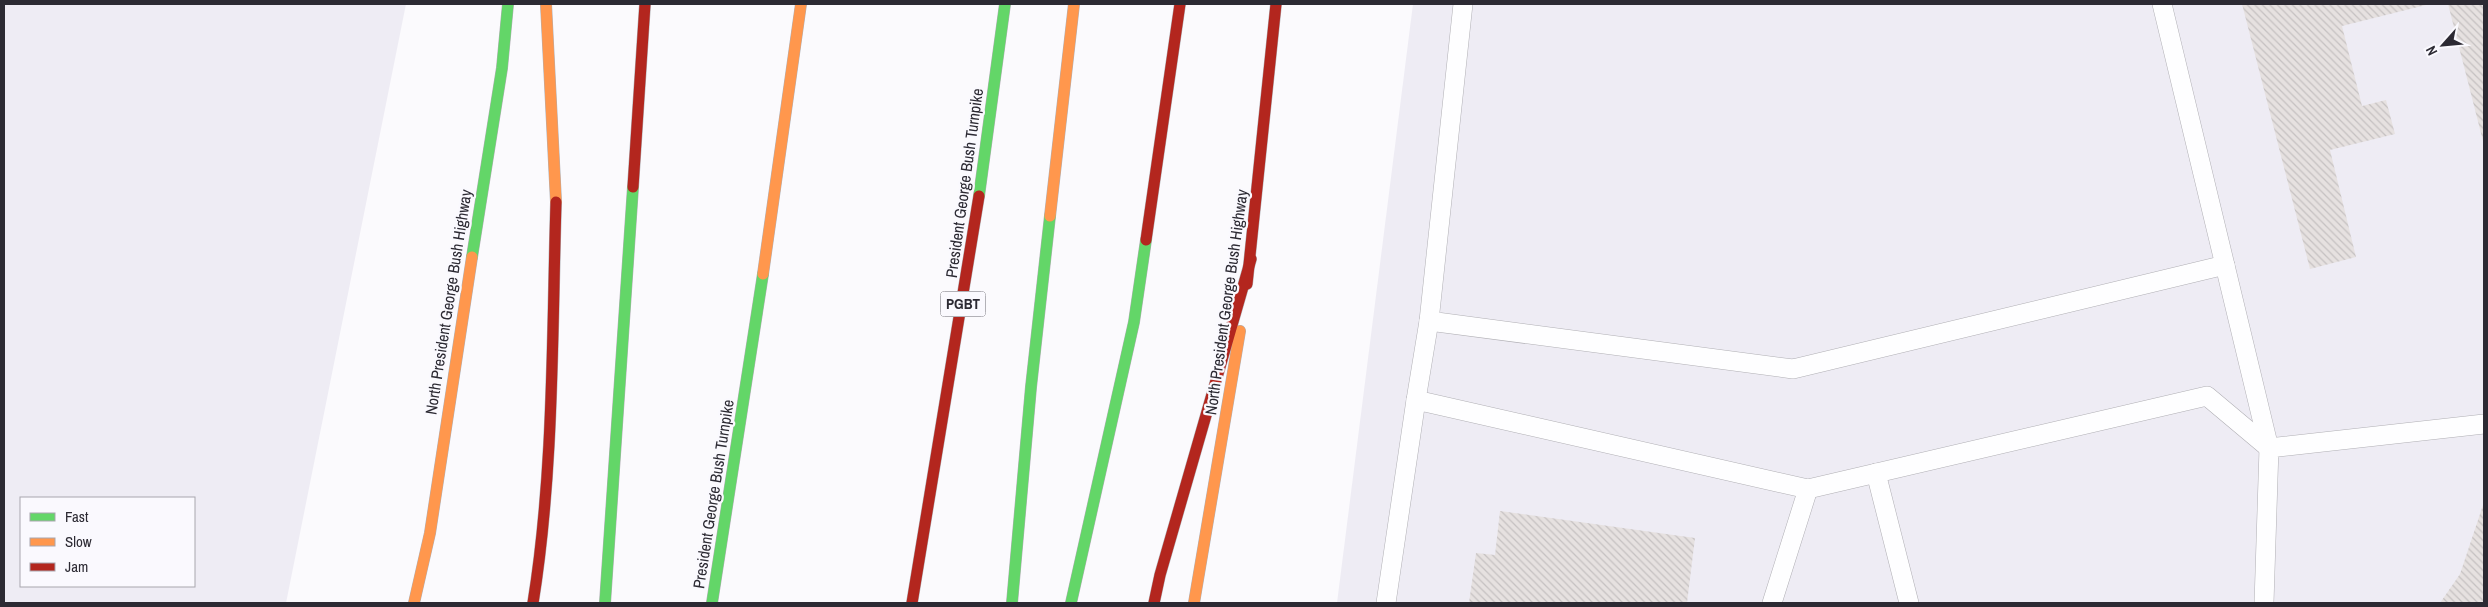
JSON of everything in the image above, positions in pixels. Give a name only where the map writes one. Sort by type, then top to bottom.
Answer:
[{"type":"main road","name":"North President George Bush Highway","points":[[414,603],[430,533],[442,444],[502,68],[508,4]]},
{"type":"main road","points":[[533,603],[539,566],[550,410],[556,197],[546,4]]},
{"type":"main road","points":[[604,603],[646,4]]},
{"type":"main road","name":"President George Bush Turnpike","points":[[712,603],[756,326],[801,4]]},
{"type":"main road","name":"President George Bush Turnpike","points":[[912,603],[985,162],[1005,4]]},
{"type":"main road","points":[[1012,603],[1031,387],[1074,4]]},
{"type":"main road","points":[[1071,603],[1134,322],[1180,4]]},
{"type":"main road","name":"North President George Bush Highway","points":[[1194,603],[1225,426],[1250,259],[1276,4]]},
{"type":"main road","points":[[1154,603],[1160,574],[1250,259]]},
{"type":"lane","points":[[1386,603],[1429,321],[1463,4]]},
{"type":"lane","points":[[2162,4],[2270,448],[2264,603]]},
{"type":"lane","points":[[1429,321],[1794,369],[2225,265]]},
{"type":"lane","points":[[1416,400],[1808,489],[2207,396],[2270,448],[2484,424]]},
{"type":"lane","points":[[1876,473],[1909,603]]},
{"type":"lane","points":[[1772,603],[1808,489]]},
{"type":"shaded area","points":[[4,4],[406,4],[286,603],[4,603]]},
{"type":"shaded area","points":[[1413,4],[2484,4],[2484,603],[1337,603]]},
{"type":"building","points":[[2242,4],[2430,4],[2342,26],[2362,106],[2386,100],[2395,134],[2330,150],[2356,257],[2310,269]]},
{"type":"building","points":[[2448,4],[2484,4],[2484,145]]},
{"type":"building","points":[[2484,502],[2484,603],[2440,603],[2460,574]]},
{"type":"building","points":[[1500,511],[1695,538],[1687,603],[1469,603],[1476,553],[1495,555]]},
{"type":"traffic: fast","points":[[472,257],[502,68],[508,4]]},
{"type":"traffic: fast","points":[[979,196],[1005,4]]},
{"type":"traffic: fast","points":[[605,603],[633,187]]},
{"type":"traffic: fast","points":[[1012,603],[1031,387],[1050,216]]},
{"type":"traffic: fast","points":[[1071,603],[1134,322],[1146,240]]},
{"type":"traffic: fast","points":[[712,603],[763,274]]},
{"type":"traffic: slow","points":[[546,4],[556,202]]},
{"type":"traffic: slow","points":[[763,274],[801,4]]},
{"type":"traffic: slow","points":[[1050,216],[1074,4]]},
{"type":"traffic: slow","points":[[414,603],[430,533],[472,257]]},
{"type":"traffic: slow","points":[[1194,603],[1240,331]]},
{"type":"traffic: jam","points":[[633,187],[645,4]]},
{"type":"traffic: jam","points":[[1146,240],[1180,4]]},
{"type":"traffic: jam","points":[[1247,284],[1276,4]]},
{"type":"traffic: jam","points":[[912,603],[979,196]]},
{"type":"traffic: jam","points":[[533,603],[545,504],[551,403],[556,202]]},
{"type":"traffic: jam","points":[[1154,603],[1160,575],[1251,259]]}]
